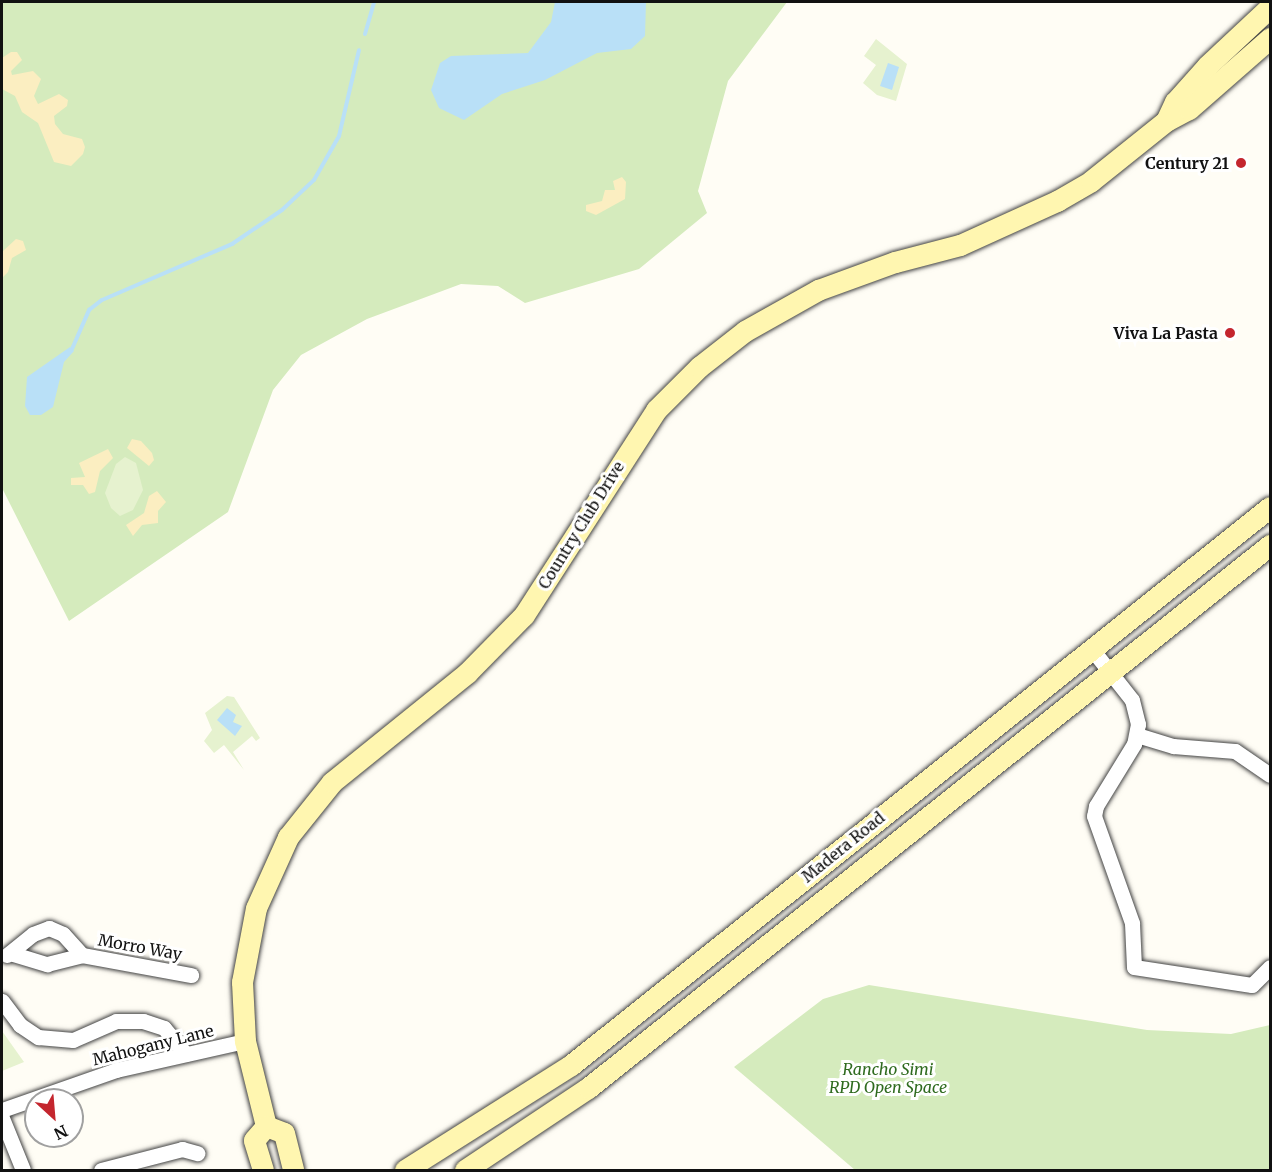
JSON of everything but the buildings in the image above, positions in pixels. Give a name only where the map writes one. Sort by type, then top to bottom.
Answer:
[{"type":"main road","name":"Country Club Drive","points":[[1166,121],[1174,102],[1207,66],[1270,7]]},
{"type":"main road","name":"Country Club Drive","points":[[266,1126],[245,1041],[242,1014],[246,948],[256,908],[288,837],[332,782],[466,674],[524,615],[558,566],[629,446],[683,381],[745,331],[818,290],[875,268],[960,246],[1057,201],[1091,181],[1166,121],[1189,110],[1270,38]]},
{"type":"main road","name":"Madera Road","points":[[405,1170],[571,1065],[1270,507]]},
{"type":"main road","name":"Madera Road","points":[[465,1170],[588,1088],[1270,545]]},
{"type":"main road","points":[[263,1170],[254,1140],[266,1126],[284,1133],[293,1170]]},
{"type":"street","points":[[1091,648],[1137,711],[1137,735],[1094,816],[1132,924],[1134,967],[1252,985],[1270,967]]},
{"type":"street","points":[[1137,735],[1173,746],[1235,752],[1270,775]]},
{"type":"street","name":"Morro Way","points":[[6,956],[33,934],[49,928],[63,934],[82,955]]},
{"type":"street","name":"Morro Way","points":[[6,956],[47,964],[82,955],[191,975]]},
{"type":"street","points":[[2,1001],[20,1025],[38,1037],[73,1040],[116,1021],[143,1021],[164,1028],[186,1054]]},
{"type":"street","name":"Mahogany Lane","points":[[2,1110],[116,1070],[245,1041]]},
{"type":"street","points":[[2,1118],[23,1170]]},
{"type":"street","points":[[101,1170],[182,1149],[197,1153]]},
{"type":"green space","points":[[2,2],[787,2],[728,81],[698,191],[707,213],[639,269],[525,303],[498,286],[461,284],[367,319],[301,355],[273,390],[228,512],[69,621],[2,488]]},
{"type":"green space","points":[[876,39],[907,64],[896,101],[877,95],[863,83],[876,65],[864,56]]},
{"type":"green space","points":[[125,457],[136,463],[143,490],[133,510],[120,516],[111,508],[105,493],[116,464]]},
{"type":"green space","points":[[227,696],[234,697],[260,738],[256,741],[252,736],[233,752],[244,770],[224,745],[214,753],[204,741],[212,730],[205,713]]},
{"type":"green space","name":"Rancho Simi RPD Open Space","points":[[869,985],[1147,1030],[1231,1034],[1270,1025],[1270,1170],[855,1170],[734,1067],[823,999]]},
{"type":"green space","points":[[2,1031],[24,1062],[2,1071]]},
{"type":"sand","points":[[11,52],[17,52],[22,60],[11,71],[12,75],[33,71],[41,79],[34,96],[38,104],[59,94],[68,100],[67,106],[54,116],[55,124],[63,134],[82,139],[85,147],[83,154],[71,166],[54,162],[38,123],[22,112],[15,96],[2,89],[2,58]]},
{"type":"sand","points":[[622,177],[626,182],[625,199],[596,215],[586,211],[586,205],[602,201],[605,190],[615,190],[613,181]]},
{"type":"sand","points":[[16,239],[23,241],[26,250],[12,258],[8,272],[2,278],[2,252]]},
{"type":"sand","points":[[132,439],[141,441],[152,453],[154,460],[149,466],[127,448]]},
{"type":"sand","points":[[108,449],[113,458],[100,471],[95,492],[89,494],[83,485],[71,485],[71,478],[85,477],[79,463]]},
{"type":"sand","points":[[157,491],[166,502],[158,511],[158,523],[142,525],[133,536],[126,525],[144,513],[149,496]]},
{"type":"water","points":[[555,2],[646,2],[645,36],[631,49],[597,53],[545,80],[502,94],[464,120],[439,108],[431,90],[440,63],[451,56],[528,53],[551,22]]},
{"type":"water","points":[[888,63],[899,67],[892,90],[880,86]]},
{"type":"water","points":[[70,347],[74,351],[64,362],[53,407],[41,415],[30,415],[25,406],[27,377]]},
{"type":"water","points":[[227,708],[236,715],[233,722],[242,726],[235,736],[217,720]]},
{"type":"waterway","points":[[365,34],[374,2]]},
{"type":"waterway","points":[[72,349],[89,310],[102,300],[232,244],[282,210],[314,180],[339,136],[359,50]]},
{"type":"place","name":"Century 21","points":[[1241,163]]},
{"type":"place","name":"Viva La Pasta","points":[[1230,333]]}]
